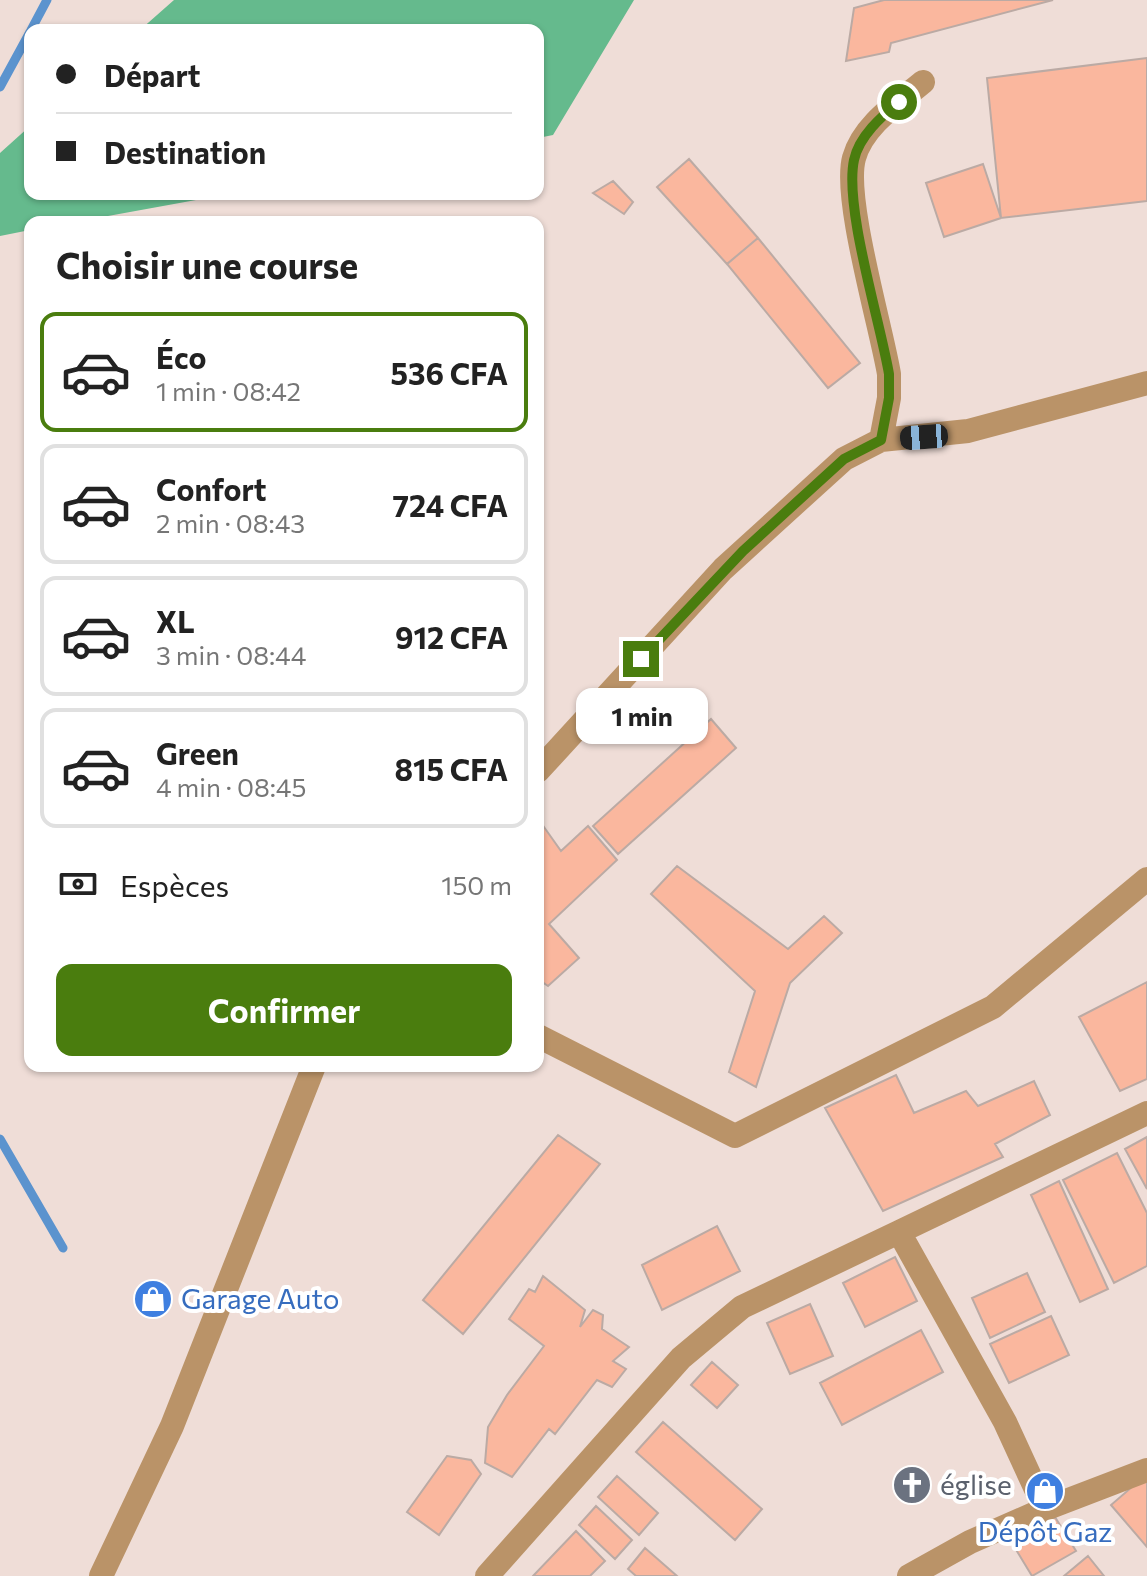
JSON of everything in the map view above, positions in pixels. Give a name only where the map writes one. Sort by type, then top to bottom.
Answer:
[{"type":"street","points":[[881,440],[889,398],[889,374],[851,190],[854,157],[875,122],[923,82]]},
{"type":"street","points":[[544,764],[723,569],[844,459],[881,440],[968,431],[1147,383]]},
{"type":"street","points":[[544,1039],[735,1136],[993,1007],[1147,879]]},
{"type":"street","points":[[101,1576],[172,1426],[312,1072]]},
{"type":"street","points":[[487,1576],[681,1358],[742,1307],[1147,1113]]},
{"type":"street","points":[[899,1232],[1005,1422],[1045,1509]]},
{"type":"street","points":[[909,1576],[970,1542],[1147,1470]]},
{"type":"green space","points":[[174,0],[634,0],[553,135],[544,137],[544,24],[147,24]]},
{"type":"green space","points":[[24,131],[24,200],[196,200],[108,216],[24,216],[24,231],[0,236],[0,153]]},
{"type":"building","points":[[884,0],[1053,0],[891,43],[889,52],[846,61],[854,8]]},
{"type":"building","points":[[1147,58],[1147,201],[1001,218],[987,78]]},
{"type":"building","points":[[689,159],[758,238],[727,264],[657,187]]},
{"type":"building","points":[[983,164],[1001,218],[944,237],[926,183]]},
{"type":"building","points":[[613,181],[633,202],[624,214],[593,193]]},
{"type":"building","points":[[758,238],[860,363],[828,388],[727,264]]},
{"type":"building","points":[[711,719],[736,748],[618,854],[593,826]]},
{"type":"building","points":[[588,826],[617,860],[549,924],[579,958],[548,986],[544,983],[544,827],[561,851]]},
{"type":"building","points":[[677,866],[788,949],[824,916],[842,933],[790,983],[756,1087],[729,1072],[755,991],[651,894]]},
{"type":"building","points":[[1147,982],[1147,1079],[1120,1091],[1079,1017]]},
{"type":"building","points":[[896,1075],[914,1113],[966,1091],[978,1106],[1034,1081],[1050,1115],[995,1144],[1003,1157],[883,1211],[825,1108]]},
{"type":"building","points":[[558,1135],[600,1164],[463,1334],[423,1300]]},
{"type":"building","points":[[1147,1137],[1147,1189],[1125,1149]]},
{"type":"building","points":[[1117,1153],[1147,1213],[1147,1266],[1114,1283],[1063,1180]]},
{"type":"building","points":[[1059,1181],[1108,1289],[1080,1302],[1031,1195]]},
{"type":"building","points":[[717,1226],[740,1271],[662,1310],[642,1265]]},
{"type":"building","points":[[895,1257],[917,1301],[865,1327],[843,1283]]},
{"type":"building","points":[[1027,1273],[1045,1312],[990,1338],[972,1298]]},
{"type":"building","points":[[543,1276],[585,1310],[580,1327],[593,1310],[603,1315],[602,1329],[629,1347],[613,1361],[626,1369],[612,1387],[597,1380],[555,1434],[549,1429],[512,1477],[485,1463],[488,1427],[507,1395],[544,1346],[509,1319],[529,1289],[535,1292]]},
{"type":"building","points":[[810,1304],[833,1356],[790,1374],[767,1323]]},
{"type":"building","points":[[1051,1316],[1069,1355],[1009,1383],[990,1344]]},
{"type":"building","points":[[921,1330],[943,1372],[842,1425],[820,1383]]},
{"type":"building","points":[[712,1362],[738,1385],[717,1408],[691,1385]]},
{"type":"building","points":[[663,1422],[762,1509],[735,1540],[636,1452]]},
{"type":"building","points":[[447,1456],[471,1460],[481,1474],[439,1535],[407,1512]]},
{"type":"building","points":[[1147,1474],[1147,1547],[1111,1505]]},
{"type":"building","points":[[617,1476],[658,1513],[639,1535],[598,1497]]},
{"type":"building","points":[[596,1506],[632,1540],[615,1559],[579,1525]]},
{"type":"building","points":[[1055,1517],[1076,1551],[1032,1576],[1012,1543]]},
{"type":"building","points":[[576,1531],[605,1561],[590,1576],[533,1576]]},
{"type":"building","points":[[645,1548],[677,1576],[636,1576],[628,1569]]},
{"type":"building","points":[[1088,1556],[1104,1576],[1064,1576]]},
{"type":"waterway","points":[[34,24],[47,0]]},
{"type":"waterway","points":[[0,87],[24,43]]},
{"type":"waterway","points":[[0,1139],[63,1248]]},
{"type":"place","name":"Garage Auto","points":[[153,1299]]},
{"type":"place","name":"église","points":[[912,1485]]},
{"type":"place","name":"Dépôt Gaz","points":[[1045,1491]]},
{"type":"route","points":[[641,659],[723,569],[844,459],[881,440],[889,398],[889,374],[851,190],[854,157],[875,122],[899,102]]}]
